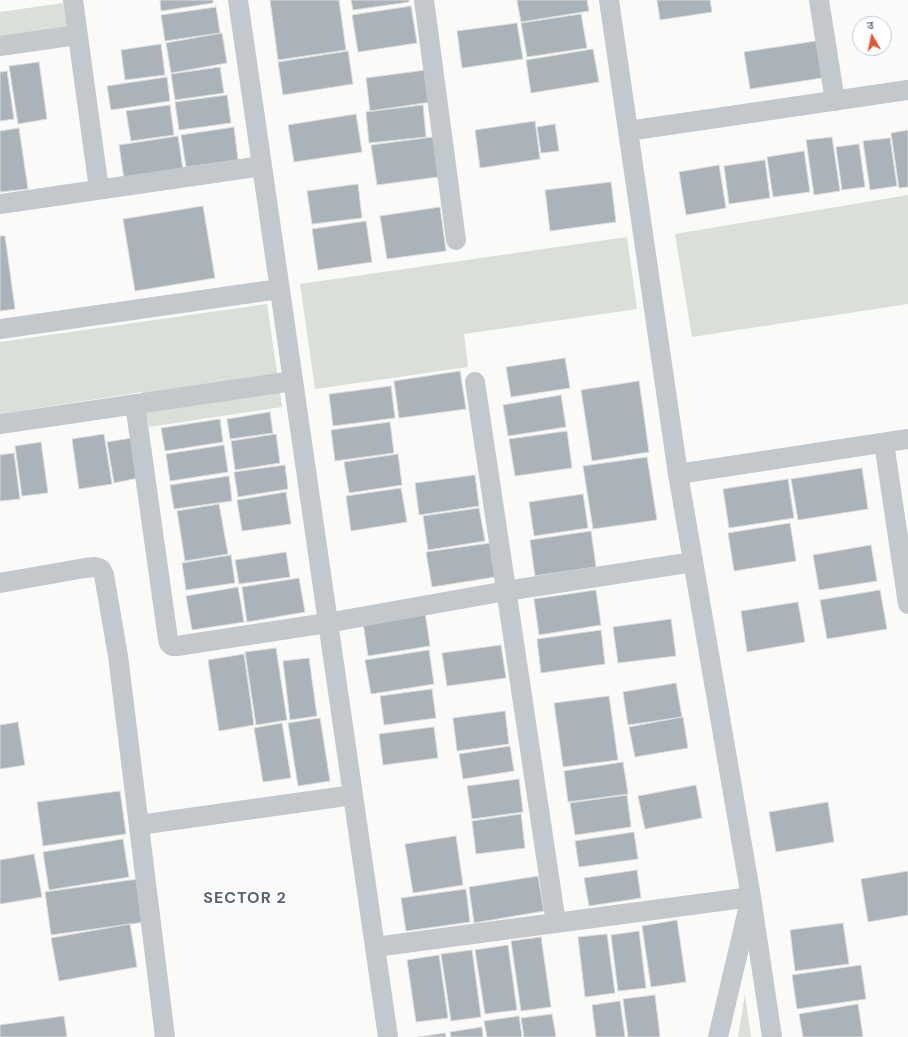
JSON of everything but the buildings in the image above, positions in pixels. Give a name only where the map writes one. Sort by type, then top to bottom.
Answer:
[{"type":"street","points":[[72,0],[99,189]]},
{"type":"street","points":[[238,0],[375,947],[386,1037]]},
{"type":"street","points":[[424,0],[456,240]]},
{"type":"street","points":[[609,0],[678,474],[751,897],[772,1037]]},
{"type":"street","points":[[819,0],[835,101]]},
{"type":"street","points":[[0,46],[78,35]]},
{"type":"street","points":[[628,132],[908,90]]},
{"type":"street","points":[[0,204],[262,166]]},
{"type":"street","points":[[0,329],[279,289]]},
{"type":"street","points":[[0,424],[293,381]]},
{"type":"street","points":[[475,382],[556,923]]},
{"type":"street","points":[[135,404],[169,643],[172,646],[327,623],[506,591],[693,562]]},
{"type":"street","points":[[678,474],[908,439]]},
{"type":"street","points":[[884,443],[908,604]]},
{"type":"street","points":[[0,583],[95,567],[101,570],[104,575],[118,656],[165,1037]]},
{"type":"street","points":[[139,825],[353,795]]},
{"type":"street","points":[[375,947],[751,897]]},
{"type":"street","points":[[718,1037],[751,897]]},
{"type":"shaded area","points":[[63,3],[67,27],[0,37],[0,12]]},
{"type":"shaded area","points":[[908,195],[908,304],[692,337],[675,234]]},
{"type":"shaded area","points":[[627,237],[637,309],[464,334],[468,367],[315,389],[300,284]]},
{"type":"shaded area","points":[[267,304],[282,407],[149,427],[142,392],[0,414],[0,342]]},
{"type":"shaded area","points":[[745,994],[751,1037],[738,1037]]},
{"type":"district","name":"SECTOR 2","points":[[245,899]]}]
